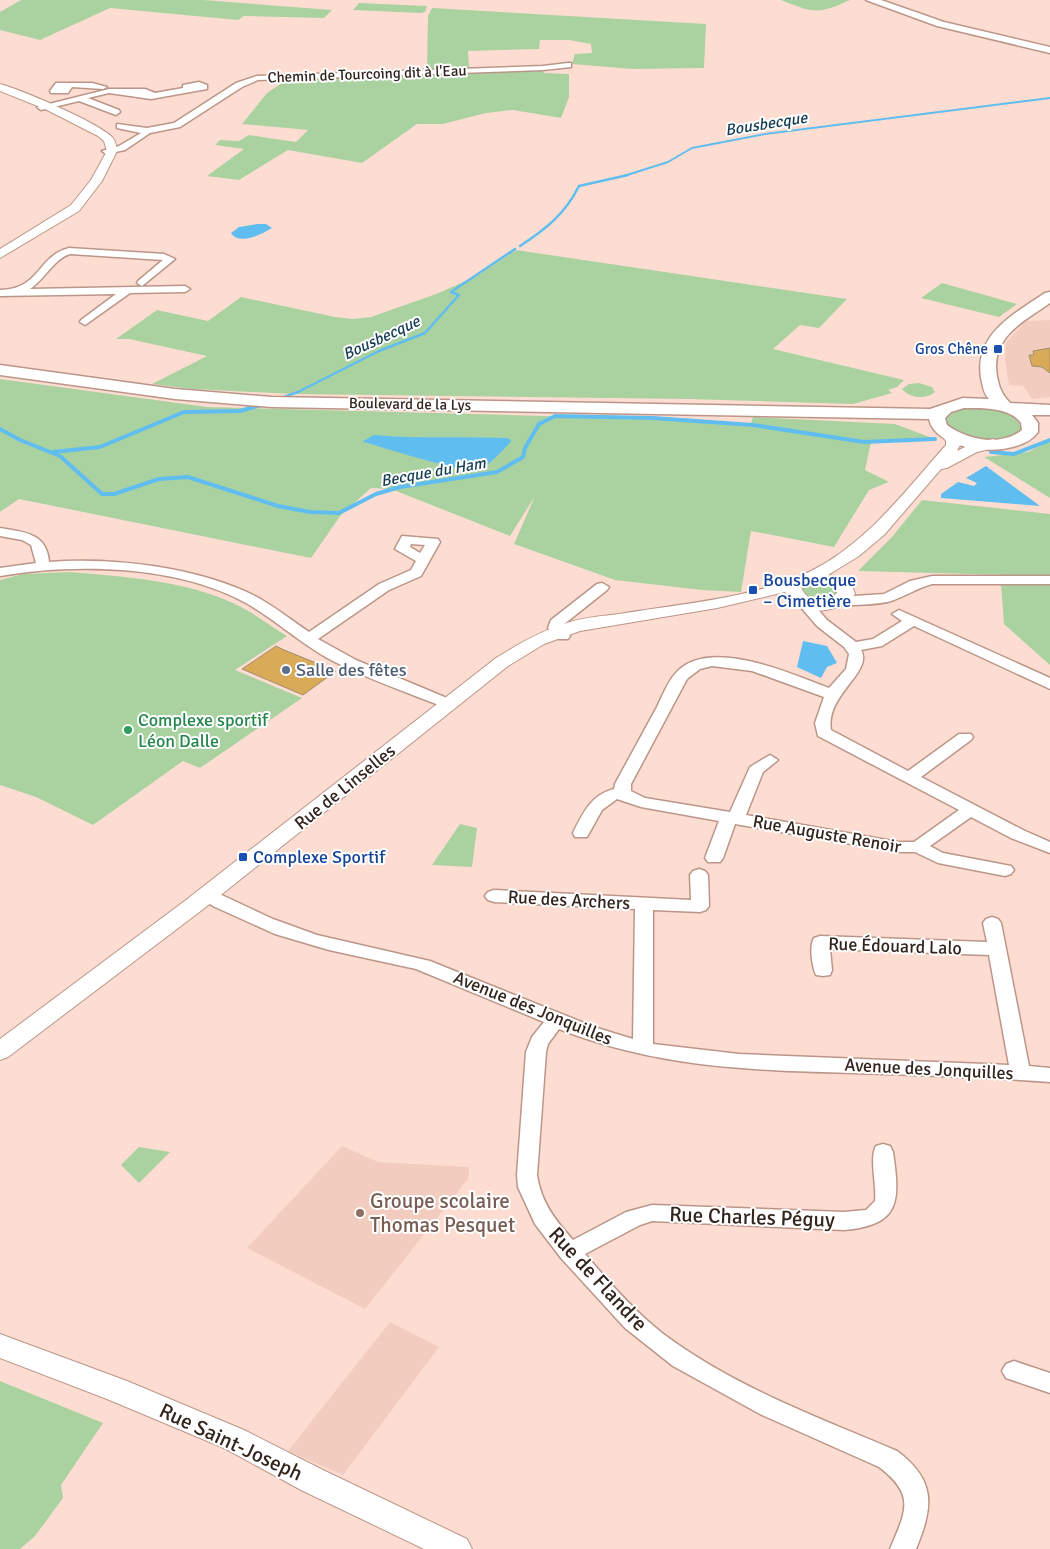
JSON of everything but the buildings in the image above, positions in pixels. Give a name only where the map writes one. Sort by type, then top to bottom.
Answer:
[{"type":"main road","points":[[870,0],[932,22],[1050,50]]},
{"type":"main road","points":[[1050,296],[1017,318],[1000,334],[989,352],[988,369],[993,396],[1008,408],[1026,418],[1031,427],[1040,420],[1050,417]]},
{"type":"main road","points":[[963,403],[972,400],[978,394],[988,369]]},
{"type":"main road","name":"Boulevard de la Lys","points":[[0,370],[174,394],[272,402],[916,415],[933,414],[963,403]]},
{"type":"main road","points":[[963,403],[983,403],[1008,408],[1050,410]]},
{"type":"main road","points":[[942,410],[936,419],[945,432]]},
{"type":"main road","name":"Boulevard de la Lys","points":[[822,412],[891,418],[945,432],[969,442],[993,444],[1019,440],[1028,434],[1031,427]]},
{"type":"street","name":"Chemin de Tourcoing dit à l'Eau","points":[[120,126],[147,131],[177,125],[239,85],[257,78],[543,68],[568,64]]},
{"type":"street","points":[[70,85],[97,86],[109,91]]},
{"type":"street","points":[[0,87],[89,127],[104,143],[108,154]]},
{"type":"street","points":[[44,107],[109,91],[148,91],[152,94],[191,89]]},
{"type":"street","points":[[80,98],[116,112]]},
{"type":"street","points":[[0,254],[75,208],[94,184],[108,154],[124,147],[147,131]]},
{"type":"street","points":[[17,292],[38,280],[59,254],[68,251],[164,257],[170,259],[142,283]]},
{"type":"street","points":[[0,293],[186,289]]},
{"type":"street","points":[[85,322],[128,290]]},
{"type":"street","name":"Rue de Linselles","points":[[0,1051],[207,895],[449,704],[522,650],[560,634],[606,620],[717,603],[778,589],[805,580],[853,552],[883,527],[953,446],[954,441],[945,432]]},
{"type":"street","name":"Rue de Linselles","points":[[928,474],[972,448],[993,444]]},
{"type":"street","points":[[0,532],[27,537],[38,542],[42,547],[43,566]]},
{"type":"street","name":"Rue de Linselles","points":[[560,634],[695,613],[769,597],[788,597],[819,605],[840,594],[844,567],[853,552]]},
{"type":"street","points":[[309,639],[384,587],[413,575],[424,560]]},
{"type":"street","points":[[0,572],[43,566],[78,566],[146,571],[204,583],[250,600],[345,660],[449,704]]},
{"type":"street","points":[[1046,840],[1020,835],[824,733],[822,723],[833,695],[853,672],[856,658],[852,647],[822,623],[792,590],[805,580],[828,578],[840,594],[879,599],[892,597],[915,584],[932,580],[1050,580]]},
{"type":"street","points":[[560,634],[555,628],[556,623],[602,588]]},
{"type":"street","points":[[834,632],[827,617],[840,594]]},
{"type":"street","points":[[852,647],[877,643],[906,617],[1050,684]]},
{"type":"street","points":[[581,833],[598,803],[607,798],[624,794],[623,784],[681,676],[691,667],[720,661],[746,664],[833,695]]},
{"type":"street","points":[[909,778],[965,737]]},
{"type":"street","name":"Rue Auguste Renoir","points":[[714,858],[756,770],[770,760]]},
{"type":"street","name":"Rue Auguste Renoir","points":[[624,794],[638,801],[732,818],[898,847],[918,847],[938,858],[1005,870]]},
{"type":"street","name":"Rue Auguste Renoir","points":[[918,847],[970,810]]},
{"type":"street","name":"Rue des Archers","points":[[494,896],[700,906],[699,875]]},
{"type":"street","name":"Avenue des Jonquilles","points":[[207,895],[262,922],[302,936],[414,962],[459,977],[555,1021],[589,1034],[643,1049],[714,1060],[1050,1075]]},
{"type":"street","name":"Rue des Archers","points":[[643,1049],[644,903]]},
{"type":"street","points":[[992,923],[1020,1073]]},
{"type":"street","name":"Rue Édouard Lalo","points":[[823,970],[820,942],[996,949]]},
{"type":"street","name":"Rue de Flandre","points":[[555,1021],[539,1042],[536,1052],[527,1184],[537,1211],[570,1252],[630,1318],[674,1354],[735,1389],[888,1459],[905,1472],[912,1482],[918,1501],[917,1511],[903,1549]]},
{"type":"street","name":"Rue Charles Péguy","points":[[570,1252],[634,1218],[652,1213],[844,1221],[866,1218],[881,1209],[888,1197],[884,1152]]},
{"type":"street","name":"Rue Saint-Joseph","points":[[0,1346],[117,1390],[234,1439],[312,1480],[456,1549]]},
{"type":"street","points":[[1014,1371],[1050,1383]]},
{"type":"shaded area","points":[[1050,320],[1050,397],[1032,399],[1023,386],[1009,385],[1005,360],[1006,343],[1026,321]]},
{"type":"shaded area","name":"Groupe scolaire Thomas Pesquet","points":[[342,1146],[378,1162],[469,1167],[468,1179],[365,1309],[247,1248]]},
{"type":"shaded area","points":[[390,1322],[439,1347],[343,1475],[288,1451]]},
{"type":"green space","points":[[21,0],[203,0],[332,10],[324,18],[244,16],[238,20],[110,8],[40,40],[0,30],[0,12]]},
{"type":"green space","points":[[781,0],[850,0],[822,10],[809,10]]},
{"type":"green space","points":[[359,3],[427,6],[425,12],[420,13],[353,10]]},
{"type":"green space","points":[[432,8],[706,24],[704,68],[633,69],[572,64],[575,54],[592,53],[591,44],[569,40],[540,40],[539,49],[468,51],[469,67],[492,69],[427,70],[428,16]]},
{"type":"green space","points":[[542,69],[544,73],[569,74],[569,97],[561,118],[513,110],[486,113],[443,124],[417,124],[362,163],[288,150],[239,180],[207,176],[244,149],[215,145],[220,140],[239,141],[249,135],[296,142],[308,130],[242,124],[267,93],[289,78]]},
{"type":"green space","points":[[516,250],[847,299],[819,328],[800,325],[773,349],[904,380],[897,387],[888,390],[892,393],[853,404],[689,399],[294,394],[192,389],[152,384],[207,356],[129,339],[116,339],[157,310],[208,321],[241,297],[335,317],[353,319],[371,317],[436,294],[477,276]]},
{"type":"green space","points":[[942,283],[1017,304],[999,317],[921,298]]},
{"type":"green space","points":[[0,379],[207,407],[655,419],[750,426],[753,417],[895,424],[935,439],[871,442],[865,470],[889,482],[869,490],[834,547],[751,531],[741,592],[702,590],[615,580],[514,544],[535,496],[510,536],[391,489],[371,488],[341,515],[311,558],[19,499],[0,512]]},
{"type":"green space","points":[[919,383],[932,387],[935,392],[931,395],[918,397],[902,389],[909,384]]},
{"type":"green space","points":[[984,406],[1009,413],[1022,421],[1024,430],[1010,439],[984,441],[953,432],[945,423],[945,417],[953,411]]},
{"type":"green space","points":[[1050,441],[1050,498],[984,457],[1028,452]]},
{"type":"green space","points":[[922,500],[1050,514],[1050,576],[858,571],[892,537]]},
{"type":"green space","name":"Complexe sportif Léon Dalle","points":[[70,572],[133,578],[175,585],[216,596],[242,607],[287,636],[235,670],[302,698],[200,768],[183,761],[93,825],[36,797],[0,785],[0,580],[23,574]]},
{"type":"green space","points":[[811,582],[828,583],[837,589],[838,594],[822,599],[805,596],[802,587]]},
{"type":"green space","points":[[1001,585],[1050,585],[1050,665],[1004,624]]},
{"type":"green space","points":[[460,824],[477,828],[472,867],[432,865]]},
{"type":"green space","points":[[139,1147],[170,1152],[139,1183],[121,1165]]},
{"type":"green space","points":[[0,1381],[103,1423],[61,1485],[63,1498],[35,1536],[20,1549],[0,1549]]},
{"type":"water","points":[[266,224],[272,228],[257,236],[245,239],[239,239],[231,233],[239,227]]},
{"type":"water","points":[[374,435],[506,438],[510,439],[511,442],[487,465],[478,469],[469,469],[422,459],[363,441]]},
{"type":"water","points":[[986,466],[1040,506],[941,498],[941,494],[958,482],[974,486],[977,483],[966,478]]},
{"type":"water","points":[[803,641],[827,646],[837,663],[827,667],[821,678],[797,667]]},
{"type":"waterway","name":"Bousbecque","points":[[625,176],[668,162],[692,148],[765,134],[1050,98]]},
{"type":"waterway","name":"Bousbecque","points":[[520,246],[561,213],[579,186],[625,176]]},
{"type":"waterway","name":"Bousbecque","points":[[281,398],[298,392],[379,351],[425,333],[459,295],[451,292],[515,249]]},
{"type":"waterway","name":"Bousbecque","points":[[53,452],[100,447],[184,412],[240,411],[261,405]]},
{"type":"waterway","name":"Becque du Ham","points":[[0,429],[20,440],[60,456],[102,494],[114,494],[159,479],[188,477],[278,506],[310,512],[339,513],[376,494],[400,487],[497,472],[523,457],[525,448],[539,424],[555,416],[653,418],[753,425],[864,442],[935,439]]},
{"type":"waterway","name":"Becque du Ham","points":[[991,452],[1014,454],[1050,440]]},
{"type":"place","name":"Gros Chêne","points":[[998,349]]},
{"type":"place","name":"Bousbecque – Cimetière","points":[[753,590]]},
{"type":"place","name":"Salle des fêtes","points":[[286,670]]},
{"type":"place","name":"Complexe sportif Léon Dalle","points":[[128,730]]},
{"type":"place","name":"Complexe Sportif","points":[[243,857]]},
{"type":"place","name":"Groupe scolaire Thomas Pesquet","points":[[360,1213]]}]
